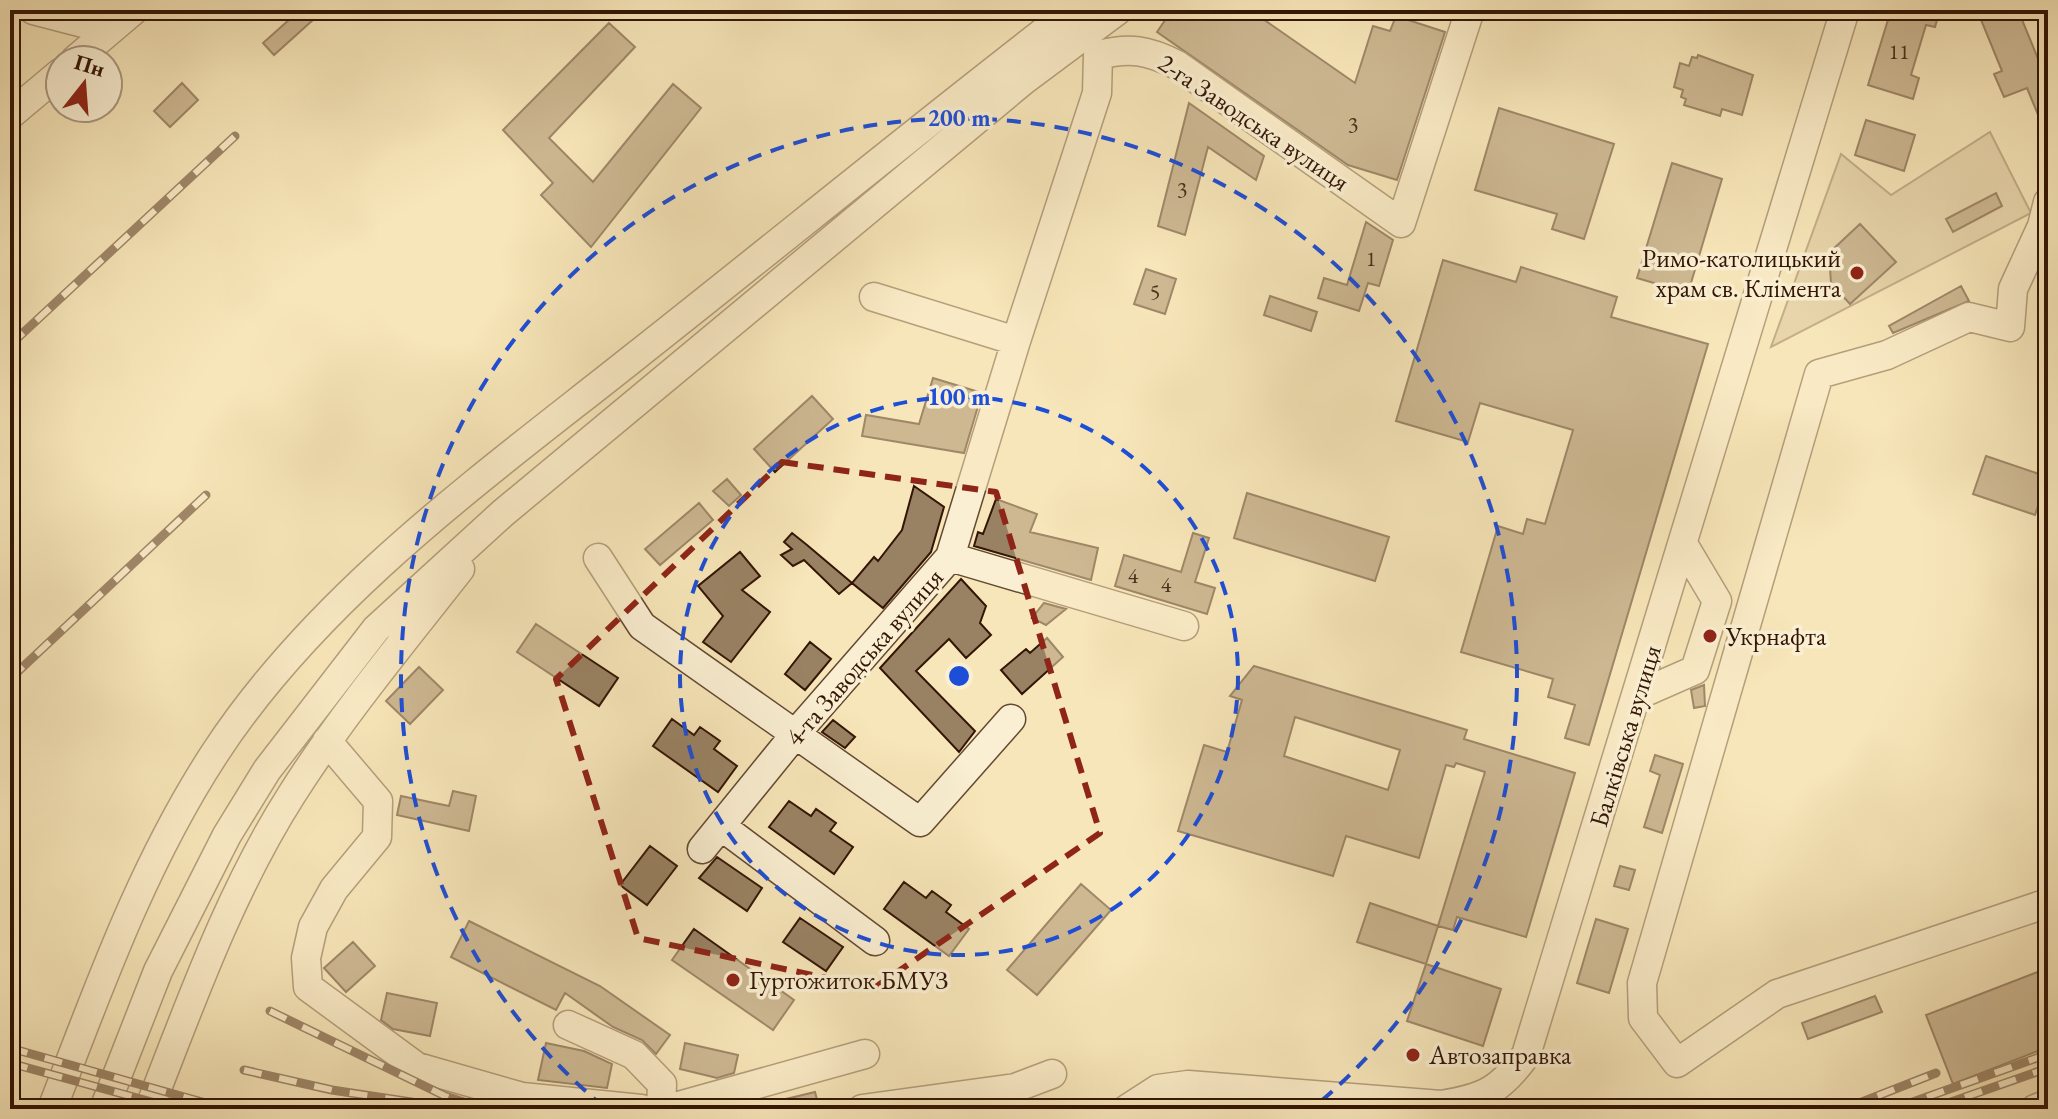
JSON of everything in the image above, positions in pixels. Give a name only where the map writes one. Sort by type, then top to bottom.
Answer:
[{"type":"street","points":[[33,10],[110,30]]},
{"type":"street","points":[[94,44],[134,10]]},
{"type":"street","points":[[52,1109],[109,963],[168,834],[216,751],[302,643],[418,534],[1072,10]]},
{"type":"street","points":[[104,1109],[158,971],[199,886],[267,770],[376,629],[503,513],[1024,80],[1086,48],[1118,10]]},
{"type":"street","name":"2-га Заводська вулиця","points":[[1086,48],[1147,50],[1177,65],[1401,223],[1470,10]]},
{"type":"street","name":"Балківська вулиця","points":[[1127,1109],[1158,1089],[1188,1085],[1441,1105],[1475,1099],[1505,1083],[1526,1055],[1845,10]]},
{"type":"street","name":"4-та Заводська вулиця","points":[[702,849],[797,732],[950,557],[1097,93],[1086,48]]},
{"type":"street","points":[[10,115],[44,86]]},
{"type":"street","points":[[2048,202],[2042,226],[2013,289],[2010,327],[1969,317],[1887,355],[1819,374],[1642,983],[1643,1018],[1677,1063],[1777,994],[2048,903]]},
{"type":"street","points":[[874,297],[1016,341]]},
{"type":"street","points":[[149,1109],[234,900],[291,796],[327,741],[503,513]]},
{"type":"street","points":[[1638,695],[1695,670],[1717,601],[1683,544]]},
{"type":"street","points":[[950,557],[1184,626]]},
{"type":"street","points":[[598,558],[642,626],[797,732],[920,822],[1011,719]]},
{"type":"street","points":[[327,741],[378,801],[377,837],[334,889],[313,927],[306,958],[308,987],[417,1067],[522,1097],[641,1109]]},
{"type":"street","points":[[721,826],[875,941]]},
{"type":"street","points":[[568,1025],[634,1055],[662,1084],[661,1109]]},
{"type":"street","points":[[668,1109],[865,1054]]},
{"type":"street","points":[[862,1109],[1015,1088],[1052,1074]]},
{"type":"street","points":[[2035,1109],[2048,1104]]},
{"type":"highlighted area","points":[[782,462],[996,492],[1100,833],[874,988],[638,938],[556,679]]},
{"type":"shaded area","points":[[1990,132],[2031,213],[1771,347],[1841,154],[1891,195]]},
{"type":"building","points":[[300,10],[324,10],[274,55],[263,43]]},
{"type":"building","points":[[1172,10],[1250,10],[1355,83],[1373,26],[1390,31],[1396,16],[1445,32],[1397,180],[1348,165],[1157,32]]},
{"type":"building","points":[[1891,10],[1940,10],[1935,27],[1926,25],[1911,75],[1919,78],[1913,99],[1868,85]]},
{"type":"building","points":[[1977,10],[2018,10],[2048,83],[2048,139],[2027,88],[2004,97],[1994,74],[2002,71]]},
{"type":"building","points":[[609,23],[635,47],[549,138],[593,182],[673,84],[701,108],[591,247],[541,195],[553,183],[503,130]]},
{"type":"building","points":[[1698,55],[1753,75],[1742,115],[1722,109],[1720,116],[1684,105],[1686,99],[1681,97],[1683,90],[1674,87],[1680,63],[1689,66],[1692,57],[1697,58]]},
{"type":"building","points":[[182,83],[198,100],[170,127],[154,111]]},
{"type":"building","points":[[1189,103],[1264,156],[1256,180],[1208,147],[1185,235],[1158,226]]},
{"type":"building","points":[[1499,108],[1614,144],[1584,239],[1552,229],[1557,214],[1475,190]]},
{"type":"building","points":[[1866,120],[1915,135],[1904,171],[1855,155]]},
{"type":"building","points":[[1672,163],[1722,179],[1688,293],[1637,278]]},
{"type":"building","points":[[1996,193],[2002,206],[1953,232],[1946,219]]},
{"type":"building","points":[[1366,222],[1393,240],[1379,286],[1368,283],[1359,311],[1318,298],[1324,278],[1347,285]]},
{"type":"building","name":"Римо-католицький храм св. Клімента","points":[[1860,224],[1896,262],[1850,304],[1831,283],[1829,253]]},
{"type":"building","points":[[1443,260],[1516,282],[1521,267],[1617,297],[1611,317],[1708,344],[1589,745],[1565,738],[1575,705],[1548,697],[1553,679],[1461,652],[1498,526],[1523,534],[1527,519],[1545,524],[1573,430],[1480,403],[1468,442],[1396,421]]},
{"type":"building","points":[[1146,269],[1176,279],[1165,314],[1134,304]]},
{"type":"building","points":[[1961,286],[1969,301],[1893,333],[1889,326]]},
{"type":"building","points":[[1270,296],[1317,312],[1311,331],[1264,315]]},
{"type":"building","points":[[933,378],[982,393],[964,453],[862,436],[866,415],[919,424]]},
{"type":"building","points":[[812,396],[833,419],[775,472],[754,449]]},
{"type":"building","points":[[1986,456],[2048,477],[2035,515],[1973,494]]},
{"type":"building","points":[[727,479],[741,495],[729,506],[713,491]]},
{"type":"building","points":[[914,486],[944,507],[931,552],[883,608],[852,583],[874,557],[878,561],[902,530]]},
{"type":"building","points":[[1247,493],[1389,537],[1375,581],[1234,538]]},
{"type":"building","points":[[996,499],[1037,514],[1030,532],[1098,548],[1091,580],[974,546],[978,532],[983,534]]},
{"type":"building","points":[[699,503],[713,520],[660,565],[645,549]]},
{"type":"building","points":[[792,533],[852,583],[839,594],[804,560],[793,566],[781,555],[792,549],[784,542]]},
{"type":"building","points":[[1193,533],[1209,538],[1195,582],[1215,588],[1207,614],[1115,586],[1124,555],[1181,572]]},
{"type":"building","points":[[740,552],[760,576],[742,590],[770,612],[731,662],[703,642],[723,616],[698,586]]},
{"type":"building","points":[[961,579],[986,606],[980,623],[991,635],[966,658],[949,639],[916,671],[975,731],[959,752],[880,668]]},
{"type":"building","points":[[1044,603],[1066,609],[1046,625],[1032,618]]},
{"type":"building","points":[[536,624],[618,678],[599,706],[517,652]]},
{"type":"building","points":[[1047,638],[1063,657],[1022,694],[1001,670],[1026,649],[1030,653]]},
{"type":"building","points":[[810,642],[831,659],[805,690],[785,674]]},
{"type":"building","points":[[1254,666],[1467,730],[1464,739],[1575,773],[1526,937],[1457,917],[1453,930],[1438,926],[1485,772],[1456,763],[1454,767],[1446,765],[1419,858],[1346,836],[1333,876],[1178,831],[1204,745],[1227,752],[1242,700],[1230,696]],"holes":[[[1295,717],[1400,750],[1388,790],[1284,756]]]},
{"type":"building","points":[[419,667],[443,690],[410,724],[386,701]]},
{"type":"building","points":[[1704,685],[1705,706],[1694,708],[1691,690]]},
{"type":"building","points":[[672,719],[694,735],[700,727],[720,741],[714,749],[737,766],[718,792],[653,746]]},
{"type":"building","points":[[833,720],[855,737],[845,748],[822,732]]},
{"type":"building","points":[[1655,755],[1683,764],[1662,833],[1644,827],[1660,775],[1650,771]]},
{"type":"building","points":[[453,791],[476,796],[469,831],[397,815],[401,796],[449,806]]},
{"type":"building","points":[[789,801],[811,816],[816,809],[836,823],[830,831],[853,847],[834,874],[769,827]]},
{"type":"building","points":[[650,846],[677,866],[647,905],[620,885]]},
{"type":"building","points":[[717,857],[762,888],[747,911],[699,878]]},
{"type":"building","points":[[1620,866],[1635,870],[1629,890],[1614,886]]},
{"type":"building","points":[[904,882],[926,898],[932,891],[951,905],[946,912],[969,929],[949,956],[884,909]]},
{"type":"building","points":[[1081,884],[1111,910],[1037,995],[1007,970]]},
{"type":"building","points":[[1370,903],[1438,926],[1426,964],[1357,942]]},
{"type":"building","points":[[800,918],[843,947],[826,971],[783,942]]},
{"type":"building","points":[[1596,919],[1628,929],[1609,993],[1577,983]]},
{"type":"building","points":[[469,921],[600,986],[670,1035],[656,1054],[642,1040],[613,1027],[565,993],[556,1010],[451,957]]},
{"type":"building","name":"Гуртожиток БМУЗ","points":[[694,929],[794,1000],[773,1030],[672,960]]},
{"type":"building","points":[[353,942],[375,966],[346,992],[324,968]]},
{"type":"building","points":[[1426,964],[1501,989],[1483,1046],[1407,1021]]},
{"type":"building","points":[[2048,968],[2048,1047],[1953,1084],[1926,1015]]},
{"type":"building","points":[[387,993],[437,1003],[430,1036],[393,1029],[381,1020]]},
{"type":"building","points":[[1875,996],[1882,1012],[1808,1039],[1802,1023]]},
{"type":"building","points":[[546,1043],[584,1051],[612,1064],[607,1088],[538,1080]]},
{"type":"building","points":[[685,1043],[738,1055],[734,1073],[717,1078],[680,1069]]},
{"type":"building","points":[[815,1092],[819,1107],[770,1109],[769,1103]]},
{"type":"railway","points":[[10,345],[235,136]]},
{"type":"railway","points":[[10,679],[206,495]]},
{"type":"railway","points":[[270,1011],[445,1096],[485,1109]]},
{"type":"railway","points":[[10,1048],[227,1109]]},
{"type":"railway","points":[[1893,1109],[2048,1054]]},
{"type":"railway","points":[[10,1063],[177,1109]]},
{"type":"railway","points":[[1931,1109],[2048,1068]]},
{"type":"railway","points":[[244,1070],[332,1090],[457,1109]]},
{"type":"railway","points":[[1844,1109],[1936,1073]]},
{"type":"place","name":"Римо-католицький храм св. Клімента","points":[[1857,273]]},
{"type":"place","name":"Укрнафта","points":[[1710,636]]},
{"type":"place","name":"Гуртожиток БМУЗ","points":[[733,980]]},
{"type":"place","name":"Автозаправка","points":[[1413,1055]]}]
